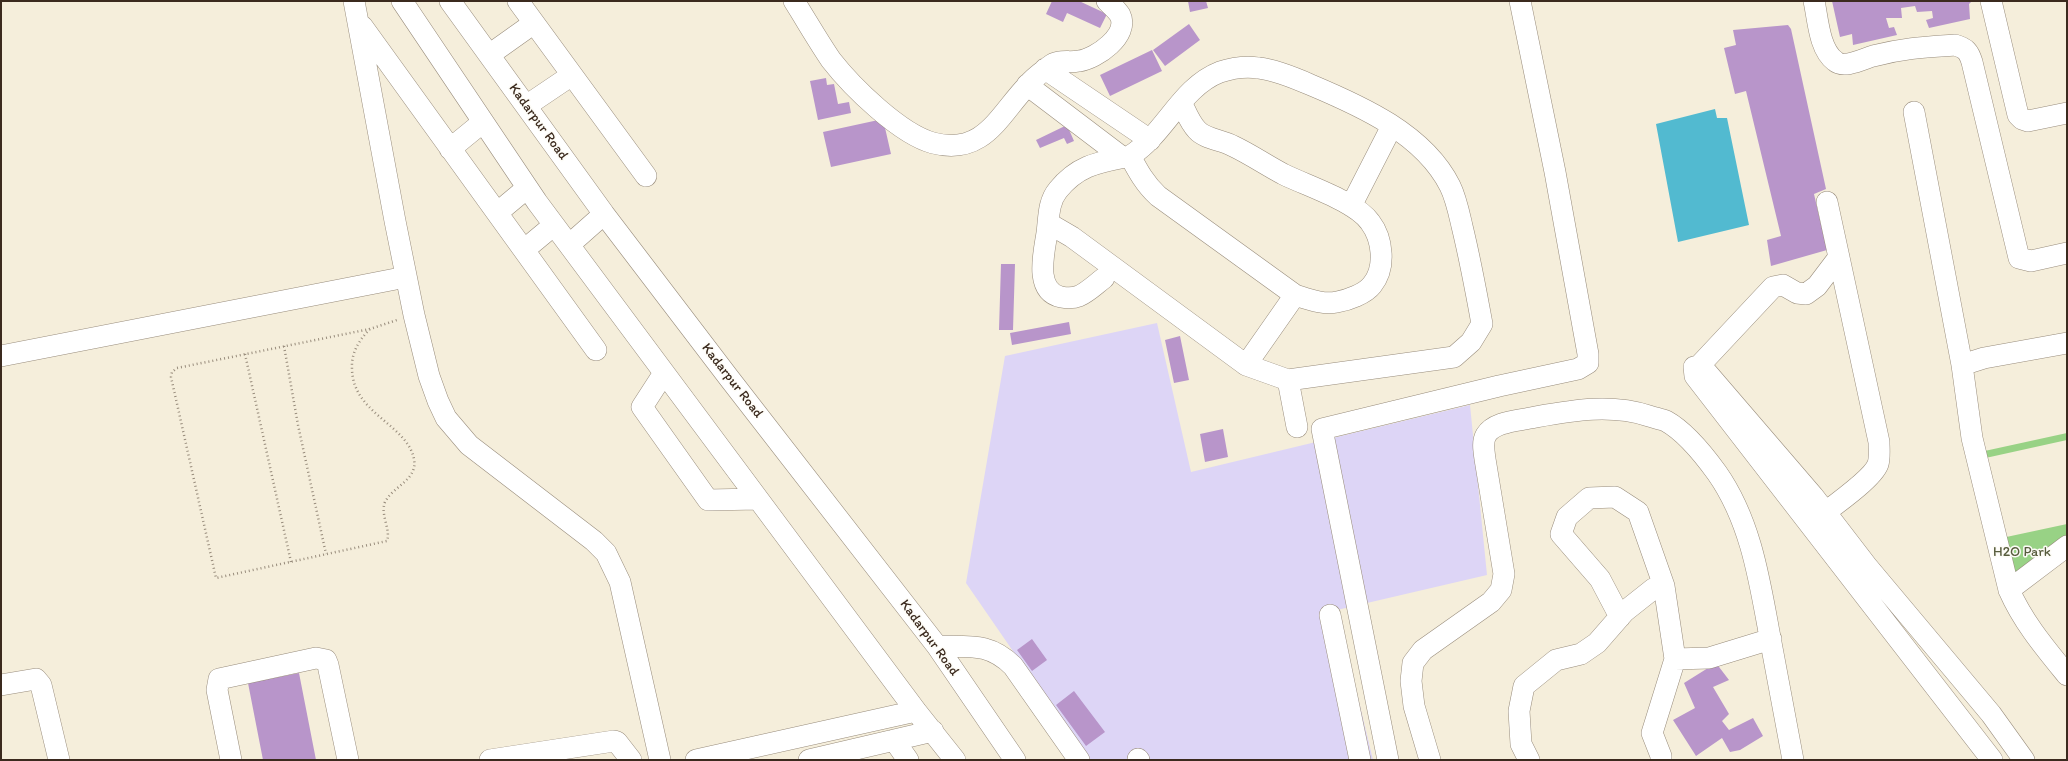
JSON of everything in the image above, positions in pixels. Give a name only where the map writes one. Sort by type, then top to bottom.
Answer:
[{"type":"street","points":[[343,1],[596,350]]},
{"type":"street","points":[[354,1],[406,277],[429,376],[438,401],[446,418],[469,445],[594,541],[606,553],[620,582],[660,760]]},
{"type":"street","points":[[402,1],[527,188],[758,500],[916,711],[955,760]]},
{"type":"street","name":"Kadarpur Road","points":[[450,1],[604,214],[937,646],[1015,760]]},
{"type":"street","points":[[518,1],[646,176]]},
{"type":"street","points":[[794,1],[831,59],[845,76],[900,126],[917,137],[933,143],[945,145],[961,144],[984,136],[994,127],[1027,85],[1053,63],[1078,62],[1090,58],[1113,41],[1120,32],[1121,23],[1120,15],[1108,1]]},
{"type":"street","points":[[1388,760],[1322,429],[1499,386],[1578,369],[1588,363],[1588,354],[1555,172],[1520,1]]},
{"type":"street","points":[[1814,1],[1826,49],[1828,54],[1836,62],[1849,64],[1899,49],[1955,46],[1964,47],[1969,53],[1972,62],[1990,129],[2019,258],[2031,261],[2067,253]]},
{"type":"street","points":[[1991,1],[2018,115],[2022,119],[2028,121]]},
{"type":"street","points":[[489,55],[534,23]]},
{"type":"street","points":[[1048,223],[1072,237],[1246,365],[1288,380],[1454,357],[1471,342],[1482,324],[1465,238],[1450,186],[1441,171],[1426,154],[1404,134],[1376,114],[1341,97],[1294,78],[1260,68],[1235,68],[1207,78],[1198,85],[1150,140],[1126,156],[1096,162],[1077,172],[1058,190],[1052,199],[1048,211],[1048,223],[1043,259],[1044,283],[1048,291],[1054,296],[1066,298],[1078,296],[1104,278]]},
{"type":"street","points":[[1045,69],[1150,140]]},
{"type":"street","points":[[526,106],[572,74]]},
{"type":"street","points":[[1027,85],[1126,156],[1147,186],[1158,196],[1216,236],[1295,295],[1323,303],[1336,302],[1365,292],[1372,285],[1381,262],[1378,238],[1369,221],[1351,206],[1284,174],[1232,146],[1201,134],[1192,124],[1182,104]]},
{"type":"street","points":[[1914,112],[1962,365],[1972,438],[2009,590],[2017,609],[2035,635],[2067,675]]},
{"type":"street","points":[[1990,129],[2067,113]]},
{"type":"street","points":[[450,148],[483,122]]},
{"type":"street","points":[[1351,206],[1392,126]]},
{"type":"street","points":[[497,214],[527,188]]},
{"type":"street","points":[[1818,518],[1872,473],[1878,465],[1879,454],[1879,442],[1827,202]]},
{"type":"street","points":[[569,245],[604,214]]},
{"type":"street","points":[[524,250],[554,225]]},
{"type":"street","points":[[1839,257],[1816,286],[1806,294],[1797,294],[1783,285],[1773,287],[1698,367],[1703,368],[1818,518],[1992,760]]},
{"type":"street","points":[[1,356],[406,277]]},
{"type":"street","points":[[1246,365],[1295,295]]},
{"type":"street","points":[[1962,365],[1984,358],[2067,343]]},
{"type":"street","points":[[664,373],[642,407],[708,500],[758,500]]},
{"type":"street","points":[[1288,380],[1297,427]]},
{"type":"street","points":[[1430,760],[1414,706],[1411,681],[1413,663],[1423,650],[1491,602],[1501,590],[1504,574],[1483,446],[1486,435],[1495,427],[1509,422],[1579,409],[1637,412],[1666,421],[1688,438],[1716,473],[1731,497],[1746,530],[1758,575],[1794,760]]},
{"type":"street","points":[[1620,617],[1600,579],[1561,534],[1567,517],[1589,498],[1614,498],[1638,512],[1664,586],[1675,659],[1652,732],[1661,756],[1661,760]]},
{"type":"street","points":[[1818,518],[1866,565],[1991,714],[2024,760]]},
{"type":"street","points":[[2009,590],[2067,546]]},
{"type":"street","points":[[1529,760],[1521,744],[1519,711],[1524,686],[1556,660],[1581,654],[1597,643],[1620,617],[1653,589],[1664,586]]},
{"type":"street","points":[[1330,615],[1360,760]]},
{"type":"street","points":[[1675,659],[1709,658],[1771,639]]},
{"type":"street","points":[[937,646],[981,647],[992,650],[1004,656],[1013,666],[1079,760]]},
{"type":"street","points":[[231,760],[217,690],[217,684],[220,680],[316,658],[326,660],[328,665],[348,760]]},
{"type":"street","points":[[1,685],[28,679],[36,679],[41,685],[59,760]]},
{"type":"street","points":[[696,760],[765,753],[848,727],[916,711]]},
{"type":"street","points":[[848,727],[853,750]]},
{"type":"street","points":[[808,760],[933,731]]},
{"type":"street","points":[[894,740],[908,760]]},
{"type":"street","points":[[490,760],[614,741],[617,742],[631,760]]},
{"type":"path","points":[[370,329],[362,336],[353,353],[353,383],[360,398],[395,431],[412,452],[414,469],[386,502],[384,508],[389,536],[387,541],[216,578],[171,374],[177,368],[370,329],[414,315]]},
{"type":"path","points":[[284,346],[298,425],[326,554]]},
{"type":"path","points":[[245,354],[291,562]]},
{"type":"shaded area","points":[[1157,323],[1191,472],[1470,405],[1487,575],[1337,610],[1373,760],[1088,760],[966,583],[1005,356]]},
{"type":"green space","points":[[2067,433],[2067,440],[1981,459],[1980,452]]},
{"type":"green space","name":"H2O Park","points":[[2067,524],[2067,540],[2010,583],[1997,539]]},
{"type":"water","points":[[1715,109],[1717,118],[1727,118],[1749,225],[1678,242],[1656,124]]},
{"type":"building","points":[[1052,1],[1079,1],[1107,14],[1100,28],[1067,13],[1063,22],[1046,14]]},
{"type":"building","points":[[1188,1],[1206,1],[1208,8],[1190,12]]},
{"type":"building","points":[[1832,1],[1972,1],[1969,4],[1970,19],[1929,28],[1926,20],[1933,18],[1932,11],[1917,12],[1915,6],[1901,8],[1902,18],[1886,18],[1889,28],[1894,27],[1897,35],[1853,45],[1852,34],[1840,37]]},
{"type":"building","points":[[1189,24],[1200,40],[1165,66],[1153,50]]},
{"type":"building","points":[[1788,25],[1791,29],[1826,189],[1814,194],[1827,250],[1771,266],[1767,240],[1781,236],[1746,91],[1735,94],[1724,48],[1736,45],[1733,30]]},
{"type":"building","points":[[1152,50],[1162,71],[1110,96],[1100,75]]},
{"type":"building","points":[[826,78],[827,85],[834,84],[838,104],[849,102],[851,113],[818,120],[810,81]]},
{"type":"building","points":[[883,119],[891,154],[831,167],[823,132]]},
{"type":"building","points":[[1067,125],[1074,141],[1067,144],[1064,138],[1040,148],[1036,140]]},
{"type":"building","points":[[1001,264],[1015,264],[1013,330],[999,330]]},
{"type":"building","points":[[1069,322],[1071,334],[1012,345],[1010,333]]},
{"type":"building","points":[[1180,336],[1189,380],[1174,383],[1165,340]]},
{"type":"building","points":[[1223,429],[1228,457],[1205,462],[1200,434]]},
{"type":"building","points":[[1032,639],[1047,660],[1032,671],[1017,650]]},
{"type":"building","points":[[1716,663],[1729,680],[1713,687],[1729,714],[1722,721],[1729,730],[1753,718],[1763,736],[1740,750],[1730,752],[1722,738],[1696,756],[1673,720],[1695,708],[1684,683]]},
{"type":"building","points":[[299,673],[316,760],[263,760],[248,683]]},
{"type":"building","points":[[1074,691],[1105,732],[1086,746],[1056,705]]}]
